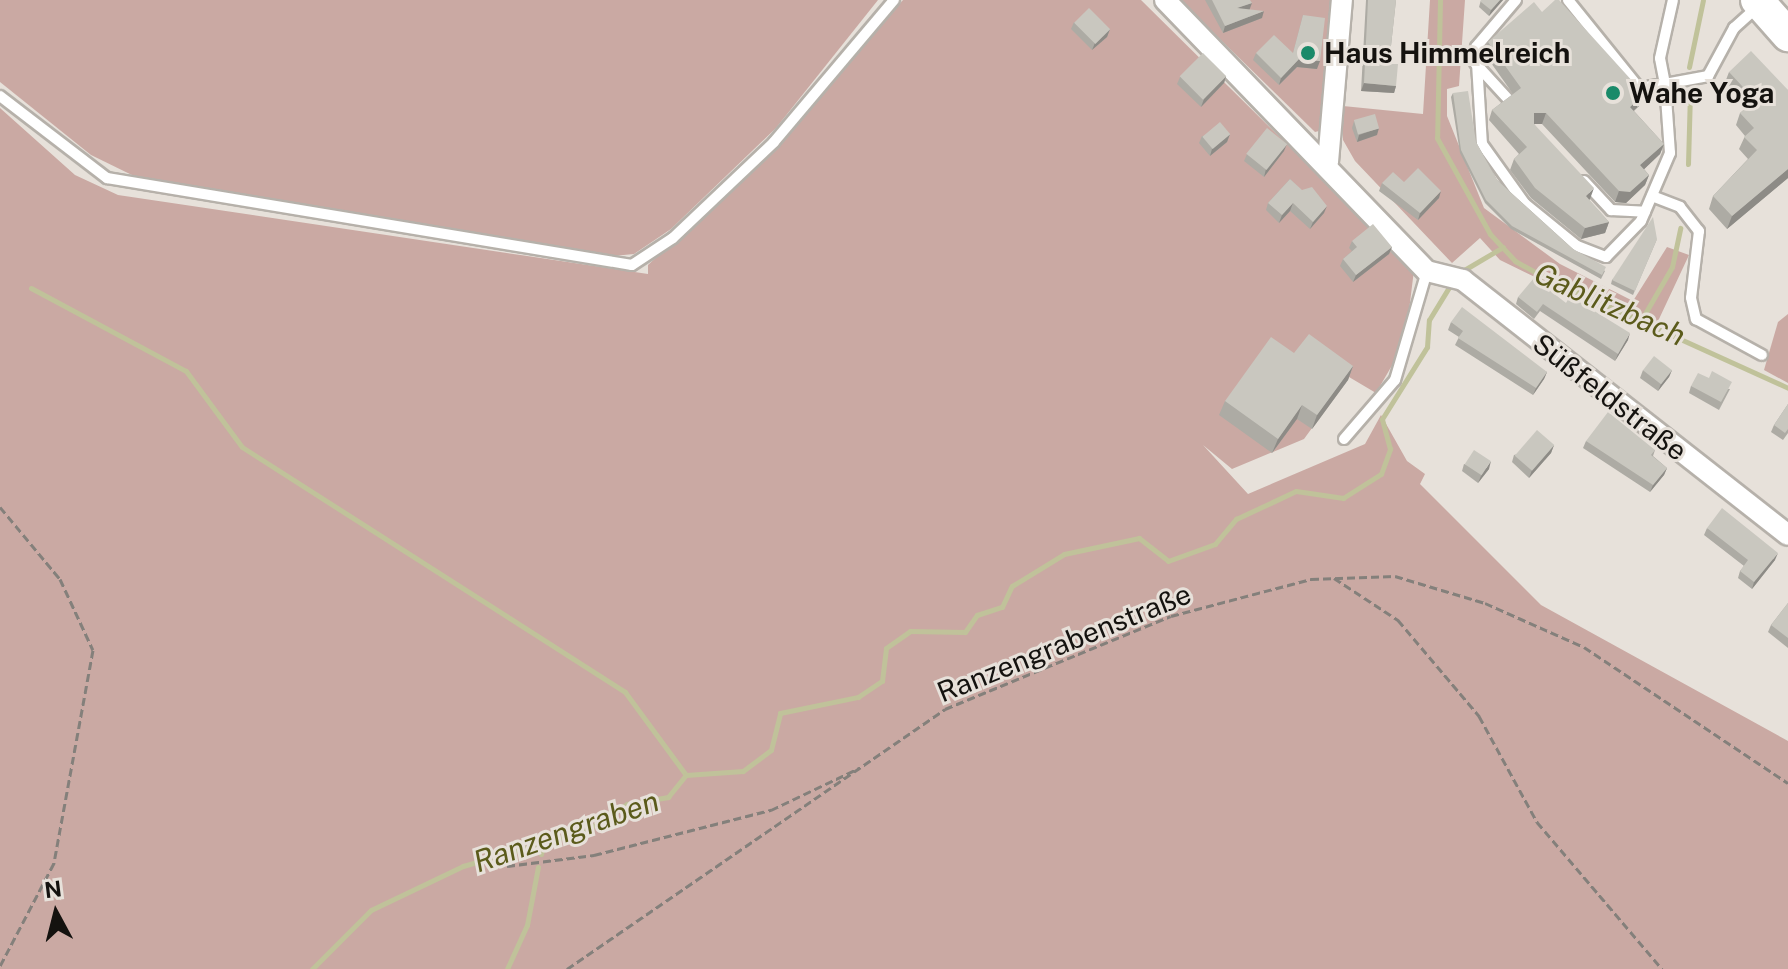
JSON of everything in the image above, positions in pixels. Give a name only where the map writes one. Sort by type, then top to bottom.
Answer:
[{"type":"street","points":[[1165,0],[1328,162],[1427,271]]},
{"type":"street","points":[[1328,162],[1342,0]]},
{"type":"street","name":"Süßfeldstraße","points":[[1427,271],[1457,277],[1788,535]]},
{"type":"lane","points":[[0,96],[107,178],[632,265],[673,238],[774,142],[894,0]]},
{"type":"lane","points":[[1516,0],[1488,27],[1475,63],[1487,155],[1556,231],[1606,257],[1625,245],[1645,212],[1670,153],[1660,58],[1673,0]]},
{"type":"lane","points":[[1565,1],[1639,88],[1708,76],[1734,28],[1775,16]]},
{"type":"lane","points":[[1475,63],[1509,100]]},
{"type":"lane","points":[[1571,167],[1611,210],[1645,212]]},
{"type":"lane","points":[[1652,196],[1680,207],[1699,231],[1691,298],[1696,319],[1762,355]]},
{"type":"lane","points":[[1344,439],[1395,380],[1427,271]]},
{"type":"path","points":[[0,507],[60,579],[93,650],[54,863],[0,966]]},
{"type":"path","name":"Ranzengrabenstraße","points":[[567,969],[945,709],[1171,616],[1333,577],[1395,576],[1485,603],[1584,647],[1788,783]]},
{"type":"path","points":[[1333,577],[1408,632],[1479,716],[1537,822],[1662,969]]},
{"type":"path","points":[[507,866],[594,855],[771,810],[869,764]]},
{"type":"shaded area","points":[[0,0],[878,0],[776,128],[671,229],[634,254],[613,256],[136,177],[91,155],[0,82]]},
{"type":"shaded area","points":[[903,0],[1141,0],[1414,270],[1405,343],[1376,393],[1349,377],[1304,439],[1232,469],[1203,445],[1248,494],[1365,444],[1381,415],[1407,461],[1425,474],[1420,484],[1541,605],[1788,741],[1788,969],[0,969],[0,108],[75,175],[118,195],[648,274],[648,265],[779,145]]},
{"type":"shaded area","points":[[1180,0],[1331,0],[1319,131],[1315,132]]},
{"type":"shaded area","points":[[1430,0],[1465,0],[1459,86],[1447,89],[1447,116],[1484,208],[1560,264],[1633,301],[1667,247],[1689,255],[1652,334],[1500,260],[1480,238],[1452,263],[1355,161],[1343,140],[1343,106],[1423,114]]},
{"type":"shaded area","points":[[1788,314],[1788,383],[1764,370],[1778,322]]},
{"type":"building","points":[[1212,0],[1250,0],[1252,3],[1237,8],[1264,11],[1225,26]]},
{"type":"building","points":[[1368,0],[1396,0],[1389,64],[1398,64],[1396,86],[1364,83]]},
{"type":"building","points":[[1481,0],[1500,0],[1491,10]]},
{"type":"building","points":[[1559,0],[1644,94],[1630,107],[1664,144],[1640,165],[1649,175],[1630,192],[1619,191],[1546,113],[1534,113],[1534,124],[1594,188],[1586,196],[1609,222],[1585,228],[1535,188],[1514,159],[1527,147],[1492,110],[1521,88],[1488,42],[1534,2],[1542,12]]},
{"type":"building","points":[[1089,8],[1110,29],[1095,44],[1074,23]]},
{"type":"building","points":[[1303,15],[1325,18],[1320,61],[1299,59],[1281,78],[1256,53],[1274,35],[1293,53]]},
{"type":"building","points":[[1751,51],[1788,90],[1788,169],[1732,216],[1713,196],[1757,150],[1744,137],[1754,128],[1740,113],[1755,100],[1729,72]]},
{"type":"building","points":[[1203,53],[1226,76],[1203,100],[1180,76]]},
{"type":"building","points":[[1468,91],[1476,142],[1497,180],[1573,249],[1606,267],[1602,275],[1512,226],[1486,200],[1461,150],[1453,93]]},
{"type":"building","points":[[1375,114],[1379,128],[1358,134],[1354,120]]},
{"type":"building","points":[[1220,122],[1230,134],[1213,149],[1202,137]]},
{"type":"building","points":[[1267,128],[1287,144],[1266,170],[1246,154]]},
{"type":"building","points":[[1418,168],[1441,191],[1420,213],[1382,183],[1393,172],[1404,182]]},
{"type":"building","points":[[1290,179],[1302,190],[1312,187],[1327,206],[1313,222],[1293,203],[1282,215],[1268,203]]},
{"type":"building","points":[[1653,217],[1657,239],[1635,291],[1612,280]]},
{"type":"building","points":[[1373,224],[1392,247],[1356,275],[1343,259],[1357,247],[1352,241]]},
{"type":"building","points":[[1534,278],[1566,303],[1570,296],[1630,333],[1618,354],[1543,304],[1537,312],[1518,297]]},
{"type":"building","points":[[1462,307],[1547,372],[1536,388],[1458,338],[1463,331],[1451,322]]},
{"type":"building","points":[[1309,334],[1353,366],[1317,415],[1302,405],[1278,439],[1225,401],[1271,337],[1294,353]]},
{"type":"building","points":[[1654,356],[1672,370],[1661,384],[1643,370]]},
{"type":"building","points":[[1712,371],[1732,382],[1721,402],[1691,386],[1698,373],[1709,378]]},
{"type":"building","points":[[1788,404],[1788,429],[1785,433],[1774,425]]},
{"type":"building","points":[[1608,412],[1655,450],[1651,455],[1667,468],[1653,485],[1586,441]]},
{"type":"building","points":[[1537,430],[1554,445],[1532,471],[1515,456]]},
{"type":"building","points":[[1474,450],[1491,461],[1482,475],[1465,464]]},
{"type":"building","points":[[1722,508],[1778,553],[1754,582],[1740,571],[1748,560],[1707,528]]},
{"type":"building","points":[[1788,603],[1788,638],[1771,625]]},
{"type":"waterway","name":"Gablitzbach","points":[[1440,0],[1437,138],[1490,234],[1515,261],[1548,279],[1788,388]]},
{"type":"waterway","points":[[1689,67],[1703,0]]},
{"type":"waterway","points":[[1688,164],[1690,92]]},
{"type":"waterway","points":[[1643,317],[1672,267],[1680,228]]},
{"type":"waterway","name":"Ranzengraben","points":[[1459,273],[1503,247]]},
{"type":"waterway","name":"Ranzengraben","points":[[312,969],[371,910],[463,866],[587,830],[627,804],[668,797],[686,775],[743,771],[771,750],[780,713],[858,697],[882,681],[886,648],[910,631],[965,632],[977,615],[1002,607],[1012,586],[1064,554],[1139,538],[1168,561],[1215,544],[1236,519],[1296,491],[1343,498],[1381,474],[1390,449],[1382,419],[1427,347],[1429,320],[1451,284]]},
{"type":"waterway","points":[[31,288],[186,371],[242,447],[625,692],[686,775]]},
{"type":"waterway","points":[[541,854],[544,843]]},
{"type":"waterway","points":[[507,969],[527,925],[538,867]]},
{"type":"place","name":"Haus Himmelreich","points":[[1308,53]]},
{"type":"place","name":"Wahe Yoga","points":[[1613,93]]}]
